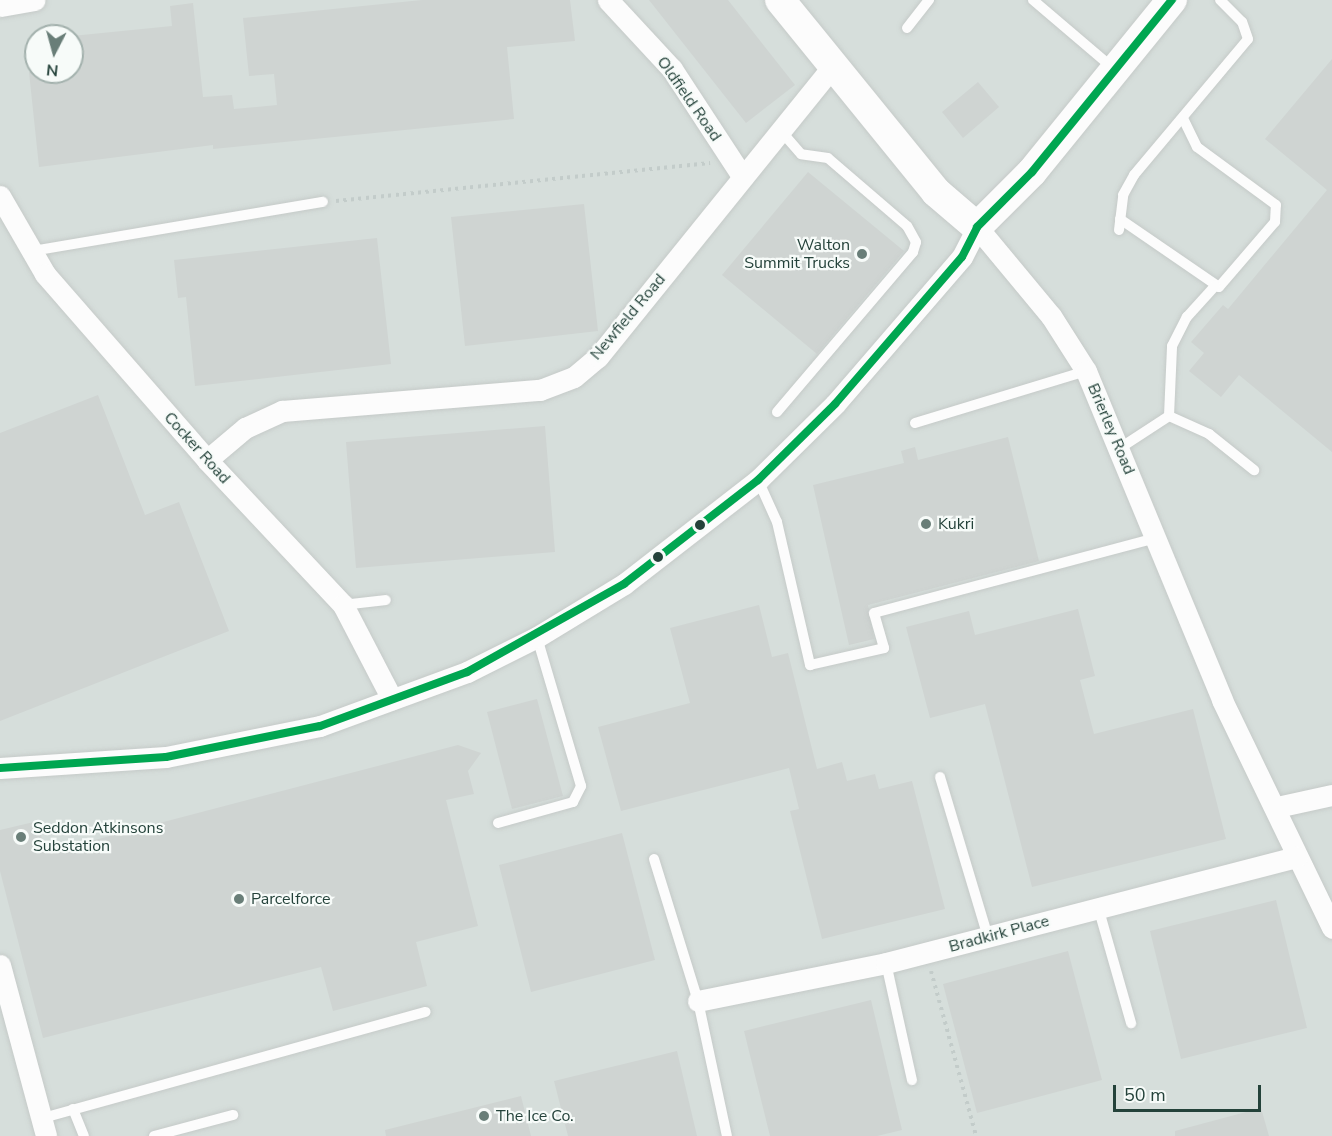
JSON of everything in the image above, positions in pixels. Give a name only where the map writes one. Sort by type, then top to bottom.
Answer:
[{"type":"street","points":[[0,6],[34,0]]},
{"type":"street","name":"Oldfield Road","points":[[608,0],[672,69],[737,168]]},
{"type":"street","name":"Brierley Road","points":[[780,0],[832,67],[936,192],[977,227],[1051,316],[1086,371],[1120,448],[1222,700],[1277,807],[1297,856],[1332,928]]},
{"type":"street","points":[[0,768],[166,757],[320,726],[467,672],[537,637],[624,584],[758,480],[835,404],[962,257],[977,227],[1032,172],[1172,0]]},
{"type":"street","name":"Newfield Road","points":[[207,460],[245,428],[282,411],[540,390],[574,377],[598,357],[737,168],[780,130],[832,67]]},
{"type":"street","name":"Cocker Road","points":[[0,196],[45,274],[207,460],[343,605],[392,699]]},
{"type":"street","points":[[1277,807],[1332,795]]},
{"type":"street","name":"Bradkirk Place","points":[[698,1001],[886,963],[1297,856]]},
{"type":"street","points":[[0,964],[44,1127]]},
{"type":"lane","points":[[908,28],[929,0]]},
{"type":"lane","points":[[1033,0],[1114,70]]},
{"type":"lane","points":[[1215,286],[1119,225],[1123,195],[1134,175],[1248,39],[1242,22],[1220,0]]},
{"type":"lane","points":[[1169,416],[1172,346],[1187,317],[1215,286],[1228,282],[1275,222],[1276,205],[1197,147],[1183,118]]},
{"type":"lane","points":[[777,412],[913,252],[916,242],[907,226],[828,158],[801,154],[780,130]]},
{"type":"lane","points":[[32,251],[323,202]]},
{"type":"lane","points":[[915,423],[1086,371]]},
{"type":"lane","points":[[1120,448],[1169,416]]},
{"type":"lane","points":[[1169,416],[1200,428],[1254,470]]},
{"type":"lane","points":[[758,480],[777,522],[810,665],[884,648],[874,613],[1156,538]]},
{"type":"lane","points":[[343,605],[386,600]]},
{"type":"lane","points":[[498,824],[573,802],[581,786],[537,637]]},
{"type":"lane","points":[[940,777],[988,937]]},
{"type":"lane","points":[[654,859],[698,1001],[727,1136]]},
{"type":"lane","points":[[1098,907],[1131,1023]]},
{"type":"lane","points":[[886,963],[912,1080]]},
{"type":"lane","points":[[44,1127],[73,1109],[426,1012]]},
{"type":"lane","points":[[73,1109],[84,1136]]},
{"type":"lane","points":[[154,1136],[233,1115]]},
{"type":"path","points":[[323,202],[737,168]]},
{"type":"path","points":[[926,952],[976,1136]]},
{"type":"shaded area","points":[[0,0],[1332,0],[1332,1136],[0,1136]]},
{"type":"building","points":[[422,0],[570,0],[575,41],[507,47],[514,119],[213,149],[213,145],[39,167],[30,84],[84,84],[84,35],[172,26],[170,6],[193,3],[203,97],[232,95],[234,109],[277,105],[274,74],[249,76],[243,18]]},
{"type":"building","points":[[649,0],[728,0],[795,85],[746,123]]},
{"type":"building","points":[[1332,59],[1332,452],[1239,375],[1221,397],[1189,371],[1204,353],[1191,342],[1223,305],[1228,309],[1327,190],[1265,139]]},
{"type":"building","points":[[978,82],[999,107],[963,138],[942,112]]},
{"type":"building","points":[[808,172],[904,251],[817,354],[722,275]]},
{"type":"building","points":[[584,204],[598,331],[465,346],[451,217]]},
{"type":"building","points":[[377,238],[391,364],[195,386],[186,297],[178,298],[174,260]]},
{"type":"building","points":[[98,395],[145,515],[179,502],[229,631],[0,721],[0,433]]},
{"type":"building","points":[[545,426],[555,552],[356,568],[346,442]]},
{"type":"building","name":"Kukri","points":[[1008,437],[1039,561],[868,605],[874,639],[849,645],[813,485],[904,463],[901,451],[915,447],[918,460]]},
{"type":"building","points":[[759,605],[772,657],[788,653],[817,769],[842,762],[847,781],[875,774],[879,789],[912,781],[945,909],[822,939],[790,811],[799,809],[789,768],[621,811],[598,727],[690,703],[670,628]]},
{"type":"building","points":[[1078,609],[1095,676],[1080,680],[1094,734],[1193,709],[1226,839],[1032,887],[985,704],[930,718],[906,627],[969,611],[975,635]]},
{"type":"building","points":[[537,699],[563,796],[512,809],[487,712]]},
{"type":"building","name":"Parcelforce","points":[[458,745],[481,753],[468,771],[474,794],[446,800],[478,926],[416,942],[427,986],[333,1011],[321,967],[43,1038],[0,871],[0,830],[38,821],[45,853]]},
{"type":"building","points":[[622,833],[655,960],[531,992],[499,865]]},
{"type":"building","points":[[1276,900],[1307,1028],[1181,1059],[1150,931]]},
{"type":"building","points":[[1068,951],[1102,1080],[977,1113],[943,984]]},
{"type":"building","points":[[871,1000],[902,1130],[877,1136],[770,1136],[744,1031]]},
{"type":"building","points":[[677,1051],[697,1136],[568,1136],[554,1081]]},
{"type":"building","name":"The Ice Co.","points":[[521,1096],[531,1136],[386,1136],[385,1130]]},
{"type":"building","points":[[1261,1108],[1269,1136],[1175,1136],[1175,1131]]},
{"type":"transit line","points":[[0,768],[166,757],[320,726],[467,672],[624,584],[758,480],[835,404],[962,257],[977,227],[1032,172],[1172,0]]},
{"type":"place","name":"Walton Summit Trucks","points":[[862,254]]},
{"type":"place","name":"Kukri","points":[[926,524]]},
{"type":"place","name":"Seddon Atkinsons Substation","points":[[21,837]]},
{"type":"place","name":"Parcelforce","points":[[239,899]]},
{"type":"place","name":"The Ice Co.","points":[[484,1116]]}]
